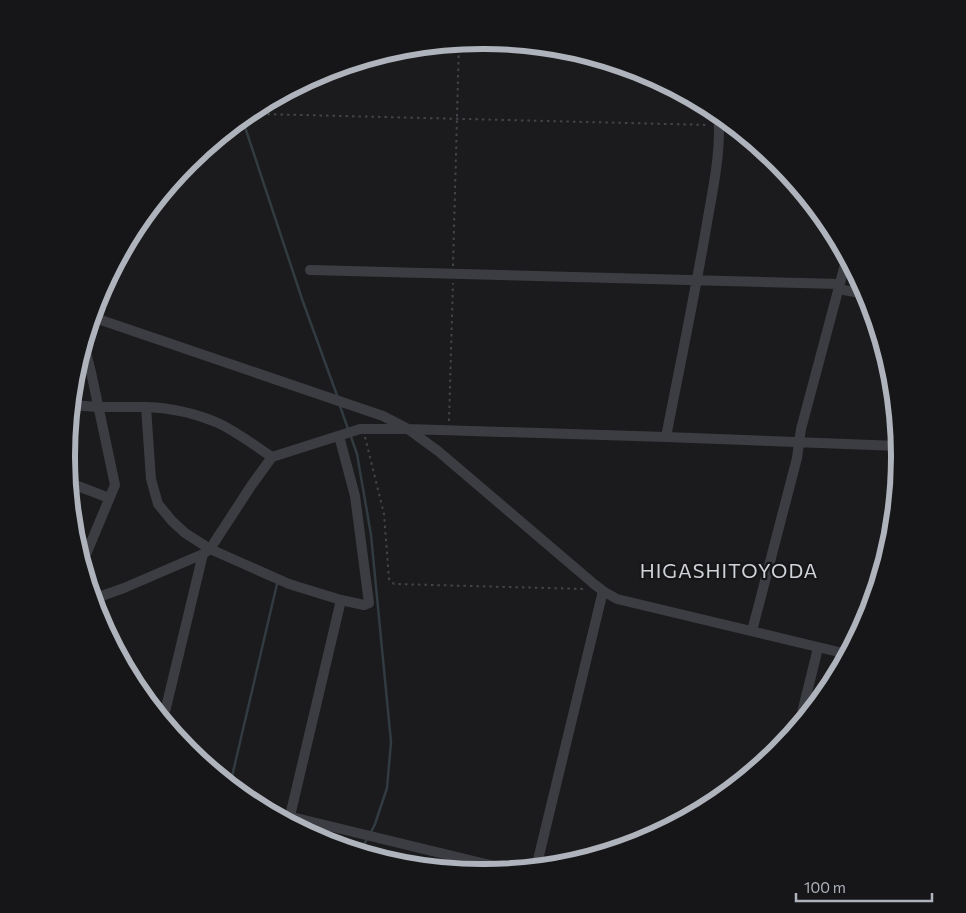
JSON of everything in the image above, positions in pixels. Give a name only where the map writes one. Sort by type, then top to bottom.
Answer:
[{"type":"street","points":[[666,436],[698,280],[716,172],[719,126]]},
{"type":"street","points":[[752,631],[797,458],[800,429],[843,266]]},
{"type":"street","points":[[310,270],[698,280],[838,286],[856,291]]},
{"type":"street","points":[[99,319],[325,398],[383,416],[408,429],[438,451],[594,584],[617,598],[840,653]]},
{"type":"street","points":[[87,358],[114,485],[87,552]]},
{"type":"street","points":[[79,406],[163,408],[187,412],[218,424],[272,457]]},
{"type":"street","points":[[146,407],[151,479],[158,504],[185,533],[206,552],[289,584],[364,605],[369,603],[355,496],[339,436]]},
{"type":"street","points":[[165,711],[206,552],[272,457],[361,429],[666,436],[891,446]]},
{"type":"street","points":[[76,485],[109,498]]},
{"type":"street","points":[[100,596],[206,552]]},
{"type":"street","points":[[538,861],[603,591]]},
{"type":"street","points":[[290,816],[341,600]]},
{"type":"street","points":[[803,709],[818,648]]},
{"type":"street","points":[[292,817],[484,864]]},
{"type":"path","points":[[449,430],[459,50]]},
{"type":"path","points":[[261,114],[719,126]]},
{"type":"path","points":[[361,429],[384,514],[389,579],[394,584],[585,589],[594,584]]},
{"type":"waterway","points":[[245,126],[302,299],[338,398]]},
{"type":"waterway","points":[[340,406],[348,429]]},
{"type":"waterway","points":[[350,434],[357,454],[371,535],[391,742],[387,788],[370,834]]},
{"type":"waterway","points":[[232,777],[277,584]]},
{"type":"waterway","points":[[363,846],[367,839]]},
{"type":"district","name":"HIGASHITOYODA","points":[[729,571]]}]
